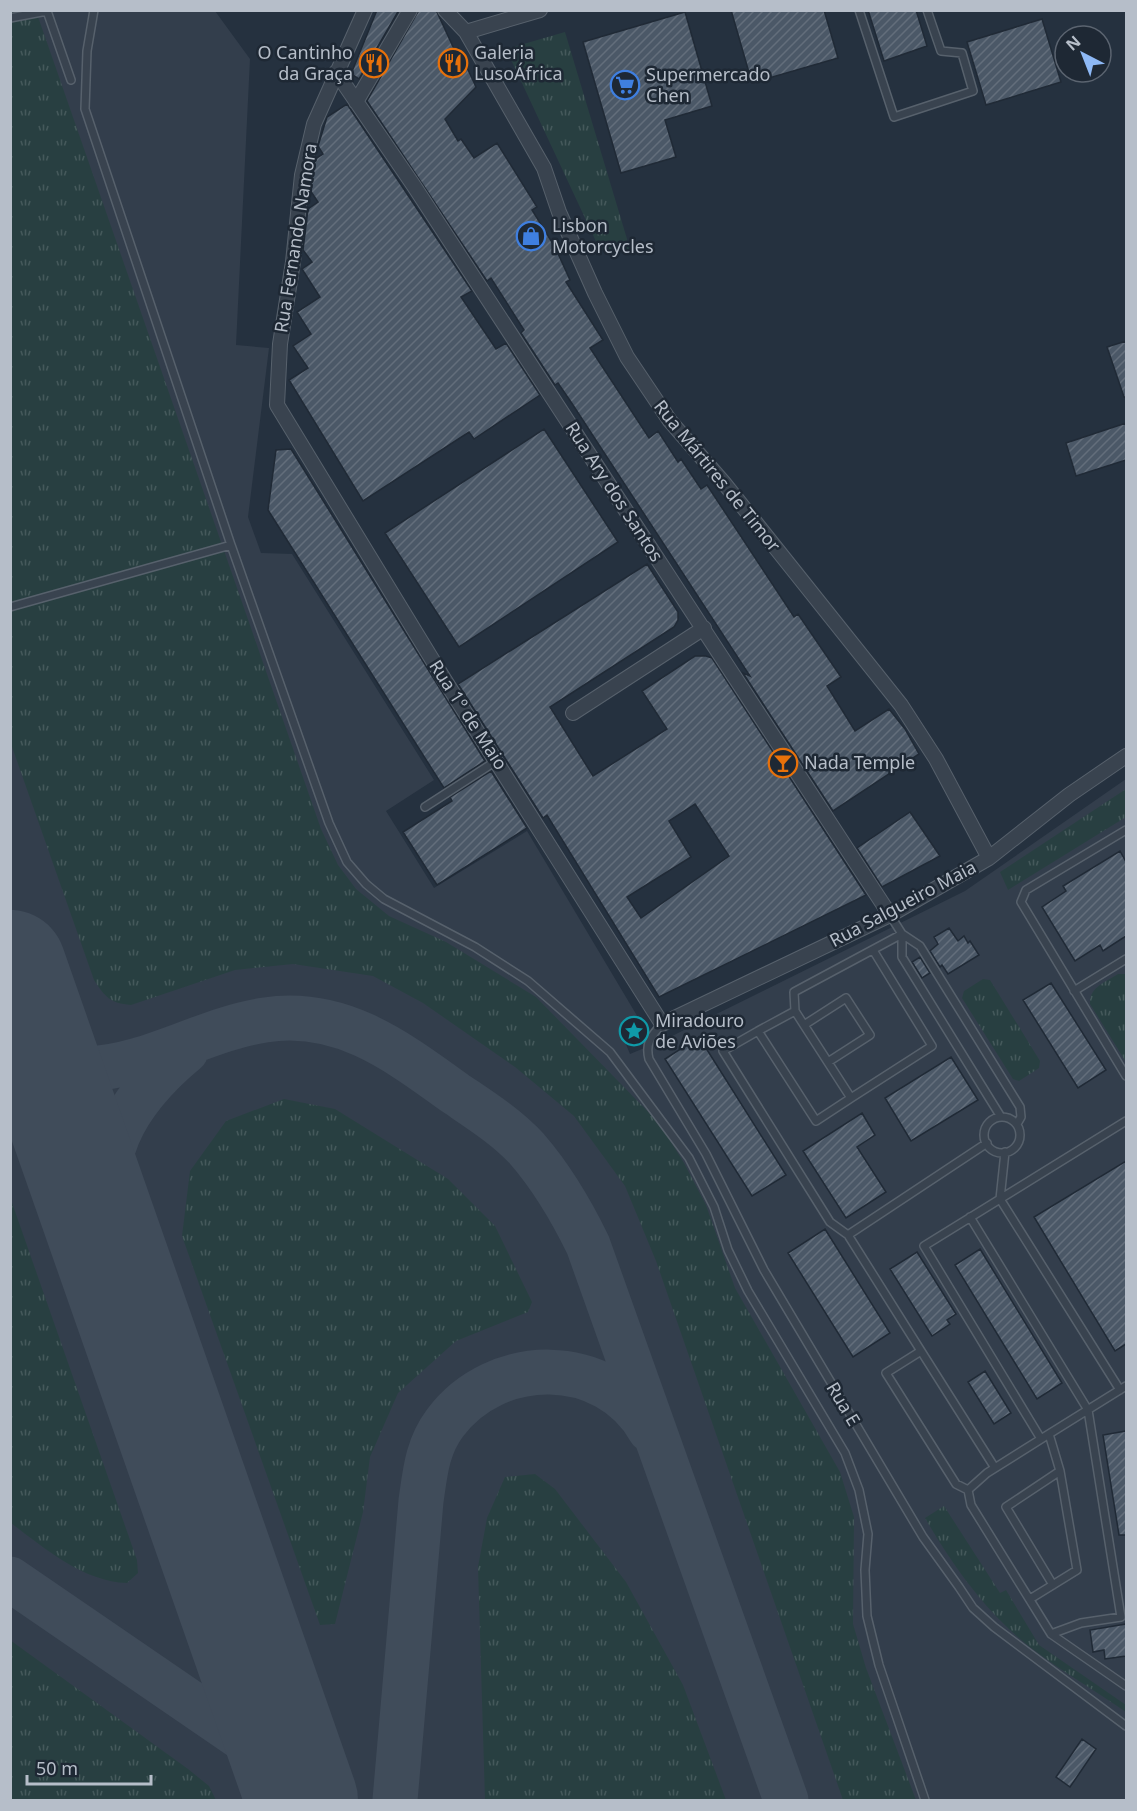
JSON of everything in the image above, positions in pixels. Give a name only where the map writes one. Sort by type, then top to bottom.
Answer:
[{"type":"street","name":"Rua Fernando Namora","points":[[277,405],[280,344],[293,262],[302,175],[314,124],[365,10]]},
{"type":"street","points":[[356,102],[410,10]]},
{"type":"street","name":"Rua Mártires de Timor","points":[[445,10],[466,32],[544,168],[568,232],[627,357],[670,421],[724,483],[901,705],[936,759],[989,858]]},
{"type":"street","points":[[466,32],[540,10]]},
{"type":"street","name":"Rua Ary dos Santos","points":[[336,72],[704,628],[890,915]]},
{"type":"street","name":"Rua 1º de Maio","points":[[277,405],[444,679],[498,760],[662,1024]]},
{"type":"street","points":[[573,713],[704,628]]},
{"type":"street","name":"Rua Salgueiro Maia","points":[[662,1024],[890,915],[989,858],[1069,795],[1126,756]]},
{"type":"lane","points":[[94,10],[87,51],[85,109],[231,545],[329,822],[347,862],[366,884],[384,899],[475,947],[511,969],[580,1024],[610,1052],[689,1158],[714,1207],[728,1250],[748,1291],[845,1454],[859,1490],[868,1534],[865,1570],[867,1616],[879,1665],[925,1800]]},
{"type":"lane","points":[[859,10],[894,117],[973,91],[962,52],[941,51],[927,10]]},
{"type":"lane","points":[[10,18],[48,11],[71,80]]},
{"type":"lane","points":[[10,607],[231,545]]},
{"type":"lane","points":[[425,807],[498,760]]},
{"type":"lane","points":[[1126,830],[1026,890],[1021,902],[1126,1076]]},
{"type":"lane","points":[[890,915],[902,934],[920,946],[1020,1107],[1021,1117],[1017,1124]]},
{"type":"lane","points":[[851,1098],[795,1011],[794,992],[902,934]]},
{"type":"lane","points":[[902,934],[902,957],[1001,1117],[1017,1124],[1020,1130],[1017,1144],[1005,1152],[996,1151],[987,1143],[985,1129],[995,1119],[1001,1117]]},
{"type":"lane","points":[[758,1031],[816,1121],[933,1046],[873,950]]},
{"type":"lane","points":[[1074,991],[1126,959]]},
{"type":"lane","points":[[804,1025],[846,998],[870,1035],[828,1062]]},
{"type":"lane","points":[[795,1011],[723,1051],[830,1222],[848,1235],[995,1468]]},
{"type":"lane","name":"Rua E","points":[[662,1024],[649,1039],[647,1049],[649,1059],[706,1154],[764,1270],[923,1537],[974,1608],[994,1627],[1126,1726]]},
{"type":"lane","points":[[1041,1439],[924,1246],[1126,1121]]},
{"type":"lane","points":[[848,1235],[987,1143]]},
{"type":"lane","points":[[1005,1152],[1000,1199],[1124,1388],[974,1482],[968,1490],[971,1505],[1051,1634],[1126,1686]]},
{"type":"lane","points":[[970,1217],[1088,1410],[1124,1616],[1081,1623],[1051,1634]]},
{"type":"lane","points":[[921,1351],[886,1373],[956,1484],[968,1490]]},
{"type":"lane","points":[[1029,1599],[1077,1570],[1060,1471],[1049,1434]]},
{"type":"lane","points":[[1053,1585],[1006,1507],[1060,1471]]},
{"type":"shaded area","points":[[11,11],[215,11],[250,59],[236,345],[269,348],[248,517],[261,553],[292,554],[434,780],[386,811],[434,888],[527,831],[639,1019],[620,1030],[630,1054],[666,1039],[965,891],[1126,779],[1126,1800],[11,1800]]},
{"type":"green space","points":[[10,11],[36,11],[321,829],[338,865],[356,889],[389,916],[446,942],[536,997],[660,1124],[706,1205],[735,1288],[840,1472],[854,1517],[853,1624],[866,1668],[916,1800],[843,1800],[656,1261],[625,1186],[574,1116],[515,1067],[423,1003],[373,976],[293,964],[235,970],[131,1005],[118,1003],[109,998],[94,980],[11,744]]},
{"type":"green space","points":[[565,32],[630,249],[600,250],[506,49]]},
{"type":"green space","points":[[1126,789],[1126,817],[1008,890],[1000,872]]},
{"type":"green space","points":[[1118,974],[1126,974],[1126,1062],[1090,1004],[1090,998],[1095,989]]},
{"type":"green space","points":[[983,979],[990,980],[1040,1061],[1039,1068],[1019,1081],[1013,1079],[962,998],[964,991]]},
{"type":"green space","points":[[284,1099],[335,1109],[448,1179],[495,1226],[532,1302],[528,1312],[456,1341],[398,1393],[370,1457],[363,1512],[335,1624],[320,1625],[182,1236],[190,1171],[226,1121]]},
{"type":"green space","points":[[10,1197],[137,1560],[138,1573],[127,1583],[95,1577],[80,1570],[51,1553],[11,1523]]},
{"type":"green space","points":[[535,1474],[555,1489],[626,1582],[683,1685],[726,1800],[485,1800],[478,1567],[487,1518],[505,1477]]},
{"type":"green space","points":[[944,1506],[1000,1593],[1006,1590],[1039,1645],[1126,1705],[1126,1712],[1037,1652],[1010,1630],[985,1604],[953,1563],[925,1518]]},
{"type":"green space","points":[[10,1640],[188,1769],[209,1786],[216,1800],[11,1800]]},
{"type":"building","points":[[377,10],[399,10],[359,79],[351,74]]},
{"type":"building","points":[[419,10],[436,10],[455,51],[458,48],[476,87],[445,119],[458,141],[461,139],[474,158],[497,143],[537,207],[532,210],[555,247],[570,280],[566,282],[603,340],[590,348],[649,438],[658,431],[678,462],[681,459],[701,489],[707,485],[794,617],[798,614],[841,677],[827,686],[855,731],[889,709],[905,729],[919,754],[833,811],[743,673],[750,676],[571,402],[558,383],[555,385],[521,333],[524,330],[491,278],[487,281],[367,101]]},
{"type":"building","points":[[731,10],[824,10],[838,58],[752,83]]},
{"type":"building","points":[[868,10],[916,10],[927,46],[884,61]]},
{"type":"building","name":"Supermercado Chen","points":[[685,12],[712,106],[665,120],[676,157],[621,173],[583,42]]},
{"type":"building","points":[[1042,19],[1053,55],[1054,84],[986,105],[967,42]]},
{"type":"building","points":[[347,104],[472,291],[461,297],[496,349],[506,343],[540,395],[474,439],[469,432],[363,501],[289,380],[308,368],[293,346],[311,334],[297,312],[320,297],[302,269],[312,262],[303,250],[308,209],[318,202],[310,190],[311,177],[315,159],[323,154],[318,146],[327,117]]},
{"type":"building","points":[[1126,341],[1126,397],[1124,397],[1107,347]]},
{"type":"building","points":[[1126,423],[1126,460],[1076,476],[1066,443]]},
{"type":"building","points":[[544,429],[618,542],[459,647],[385,533]]},
{"type":"building","points":[[291,449],[485,761],[444,788],[268,510],[276,450]]},
{"type":"building","points":[[647,564],[678,612],[678,620],[674,627],[550,707],[593,776],[667,729],[642,691],[695,656],[712,658],[866,895],[659,997],[547,815],[543,818],[458,684]],"holes":[[[695,804],[729,856],[641,918],[627,897],[691,857],[669,821]]]},
{"type":"building","points":[[491,771],[527,828],[437,885],[403,832],[452,801],[450,797]]},
{"type":"building","points":[[910,812],[940,856],[882,887],[857,848]]},
{"type":"building","points":[[1120,851],[1126,862],[1126,936],[1103,951],[1100,945],[1075,961],[1042,907],[1066,891],[1063,886]]},
{"type":"building","points":[[949,928],[958,941],[964,936],[968,943],[970,941],[979,955],[948,974],[942,965],[940,967],[930,951],[938,944],[934,937]]},
{"type":"building","points":[[920,957],[930,973],[922,978],[912,962]]},
{"type":"building","points":[[1051,983],[1106,1070],[1078,1088],[1023,1000]]},
{"type":"building","points":[[699,1037],[786,1175],[752,1196],[665,1059]]},
{"type":"building","points":[[951,1057],[978,1100],[911,1141],[885,1098]]},
{"type":"building","points":[[862,1113],[875,1135],[857,1147],[886,1192],[846,1218],[803,1151]]},
{"type":"building","points":[[1126,1161],[1126,1344],[1115,1351],[1034,1217]]},
{"type":"building","points":[[825,1229],[890,1333],[853,1357],[788,1253]]},
{"type":"building","points":[[980,1249],[1062,1383],[1037,1399],[955,1265]]},
{"type":"building","points":[[917,1252],[956,1314],[947,1320],[950,1324],[932,1336],[890,1269]]},
{"type":"building","points":[[985,1371],[1011,1413],[994,1424],[968,1382]]},
{"type":"building","points":[[1126,1431],[1126,1535],[1119,1535],[1103,1435]]},
{"type":"building","points":[[1126,1624],[1126,1656],[1105,1659],[1104,1650],[1093,1652],[1090,1630]]},
{"type":"building","points":[[1082,1739],[1096,1749],[1070,1787],[1056,1777]]},
{"type":"taxiway","points":[[10,1053],[67,1068],[109,1067],[132,1062],[242,1025],[265,1020],[293,1018],[319,1021],[343,1027],[390,1049],[483,1112],[519,1141],[553,1183],[588,1245],[786,1800]]},
{"type":"taxiway","points":[[107,1243],[104,1213],[105,1185],[118,1135],[145,1091],[186,1051]]},
{"type":"taxiway","points":[[395,1800],[421,1501],[434,1441],[445,1423],[466,1401],[492,1385],[520,1375],[550,1372],[579,1376],[606,1387],[631,1405],[650,1430]]},
{"type":"taxiway","points":[[10,1579],[293,1773]]},
{"type":"runway","points":[[10,966],[302,1800]]},
{"type":"place","name":"O Cantinho da Graça","points":[[374,63]]},
{"type":"place","name":"Galeria LusoÁfrica","points":[[453,63]]},
{"type":"place","name":"Supermercado Chen","points":[[625,85]]},
{"type":"place","name":"Lisbon Motorcycles","points":[[531,236]]},
{"type":"place","name":"Nada Temple","points":[[783,763]]},
{"type":"place","name":"Miradouro de Aviões","points":[[634,1031]]}]
